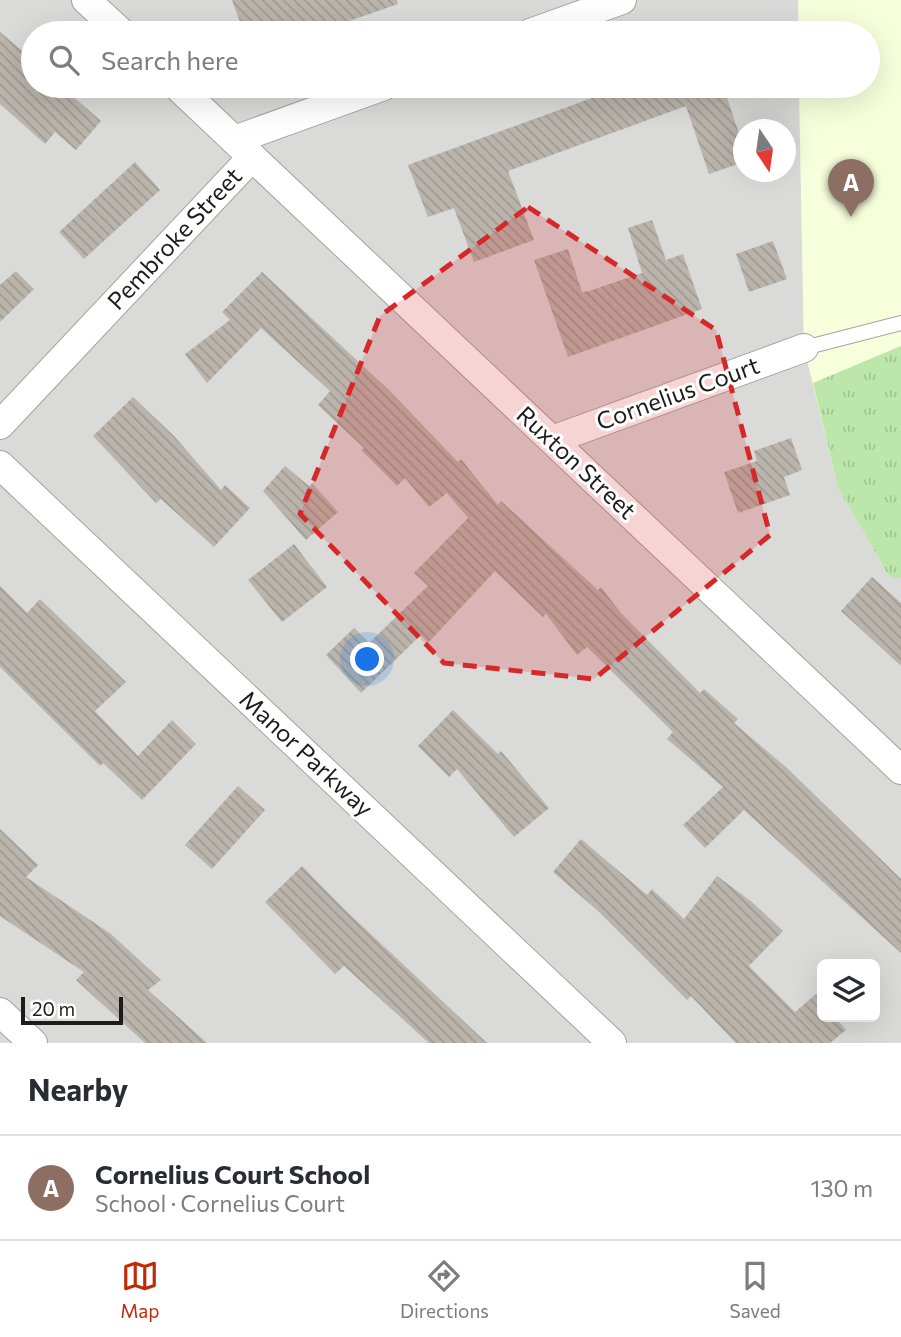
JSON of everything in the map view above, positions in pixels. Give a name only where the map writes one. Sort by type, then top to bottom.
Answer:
[{"type":"street","points":[[86,0],[109,21]]},
{"type":"street","points":[[563,21],[622,0]]},
{"type":"street","name":"Ruxton Street","points":[[190,98],[901,770]]},
{"type":"street","name":"Pembroke Street","points":[[0,425],[243,148],[357,98]]},
{"type":"street","name":"Cornelius Court","points":[[552,440],[804,348]]},
{"type":"street","name":"Manor Parkway","points":[[0,465],[612,1043]]},
{"type":"street","points":[[0,1012],[33,1043]]},
{"type":"lane","points":[[804,348],[901,323]]},
{"type":"highlighted area","points":[[528,207],[716,330],[770,535],[594,679],[444,663],[300,514],[380,316]]},
{"type":"shaded area","points":[[0,0],[798,0],[798,21],[21,21],[21,98],[799,98],[804,348],[890,578],[901,578],[901,1043],[0,1043]]},
{"type":"shaded area","points":[[798,0],[901,0],[901,578],[890,578],[838,488],[804,348],[799,98],[880,98],[880,21],[799,21]]},
{"type":"green space","points":[[901,346],[901,578],[890,578],[838,488],[813,383]]},
{"type":"building","points":[[232,0],[397,0],[398,4],[349,21],[240,21]]},
{"type":"building","points":[[0,32],[21,50],[21,98],[75,98],[101,121],[76,150],[55,132],[45,144],[0,104]]},
{"type":"building","points":[[592,98],[727,98],[734,119],[733,166],[709,174],[686,106],[508,171],[534,240],[474,262],[454,208],[428,217],[408,165]]},
{"type":"building","points":[[135,162],[160,190],[84,259],[59,232]]},
{"type":"building","points":[[652,220],[666,260],[683,254],[702,309],[568,357],[534,260],[568,249],[582,292],[589,291],[642,273],[628,228]]},
{"type":"building","points":[[773,241],[787,279],[749,292],[736,254]]},
{"type":"building","points":[[16,271],[34,289],[0,322],[0,285]]},
{"type":"building","points":[[262,272],[390,391],[458,462],[461,459],[498,505],[501,501],[598,590],[601,587],[621,613],[700,693],[704,689],[738,719],[734,723],[787,768],[901,879],[901,953],[744,810],[705,848],[683,825],[723,787],[667,739],[673,732],[587,647],[577,655],[546,614],[543,617],[495,571],[428,643],[421,635],[361,693],[326,655],[354,628],[369,643],[428,586],[414,573],[468,518],[447,493],[429,507],[405,478],[397,486],[361,450],[364,448],[318,405],[330,391],[261,328],[207,383],[185,354],[230,320],[222,312]]},
{"type":"building","points":[[133,397],[175,437],[221,490],[225,485],[250,508],[214,547],[161,499],[156,503],[93,436]]},
{"type":"building","points":[[791,438],[802,470],[784,477],[790,495],[738,513],[724,472],[757,461],[754,451]]},
{"type":"building","points":[[285,466],[309,486],[312,483],[338,512],[306,540],[263,491]]},
{"type":"building","points":[[294,544],[327,587],[282,622],[248,580]]},
{"type":"building","points":[[872,577],[901,603],[901,666],[841,611]]},
{"type":"building","points":[[0,586],[27,613],[40,599],[126,682],[95,711],[138,756],[172,720],[196,744],[142,800],[103,763],[100,766],[0,667]]},
{"type":"building","points":[[453,710],[498,754],[501,751],[549,808],[514,837],[457,769],[449,777],[418,746]]},
{"type":"building","points":[[238,786],[265,810],[212,869],[185,845]]},
{"type":"building","points":[[0,829],[38,865],[26,877],[111,934],[161,980],[148,990],[207,1043],[145,1043],[76,980],[84,972],[0,916]]},
{"type":"building","points":[[581,839],[647,895],[652,889],[684,919],[717,876],[752,902],[783,931],[749,966],[795,1012],[816,994],[817,1022],[839,1022],[846,1030],[830,1043],[736,1043],[691,996],[687,1000],[597,910],[553,872]]},
{"type":"building","points":[[302,866],[487,1043],[429,1043],[344,966],[335,974],[265,902]]},
{"type":"place","name":"Cornelius Court School","points":[[851,217]]}]
